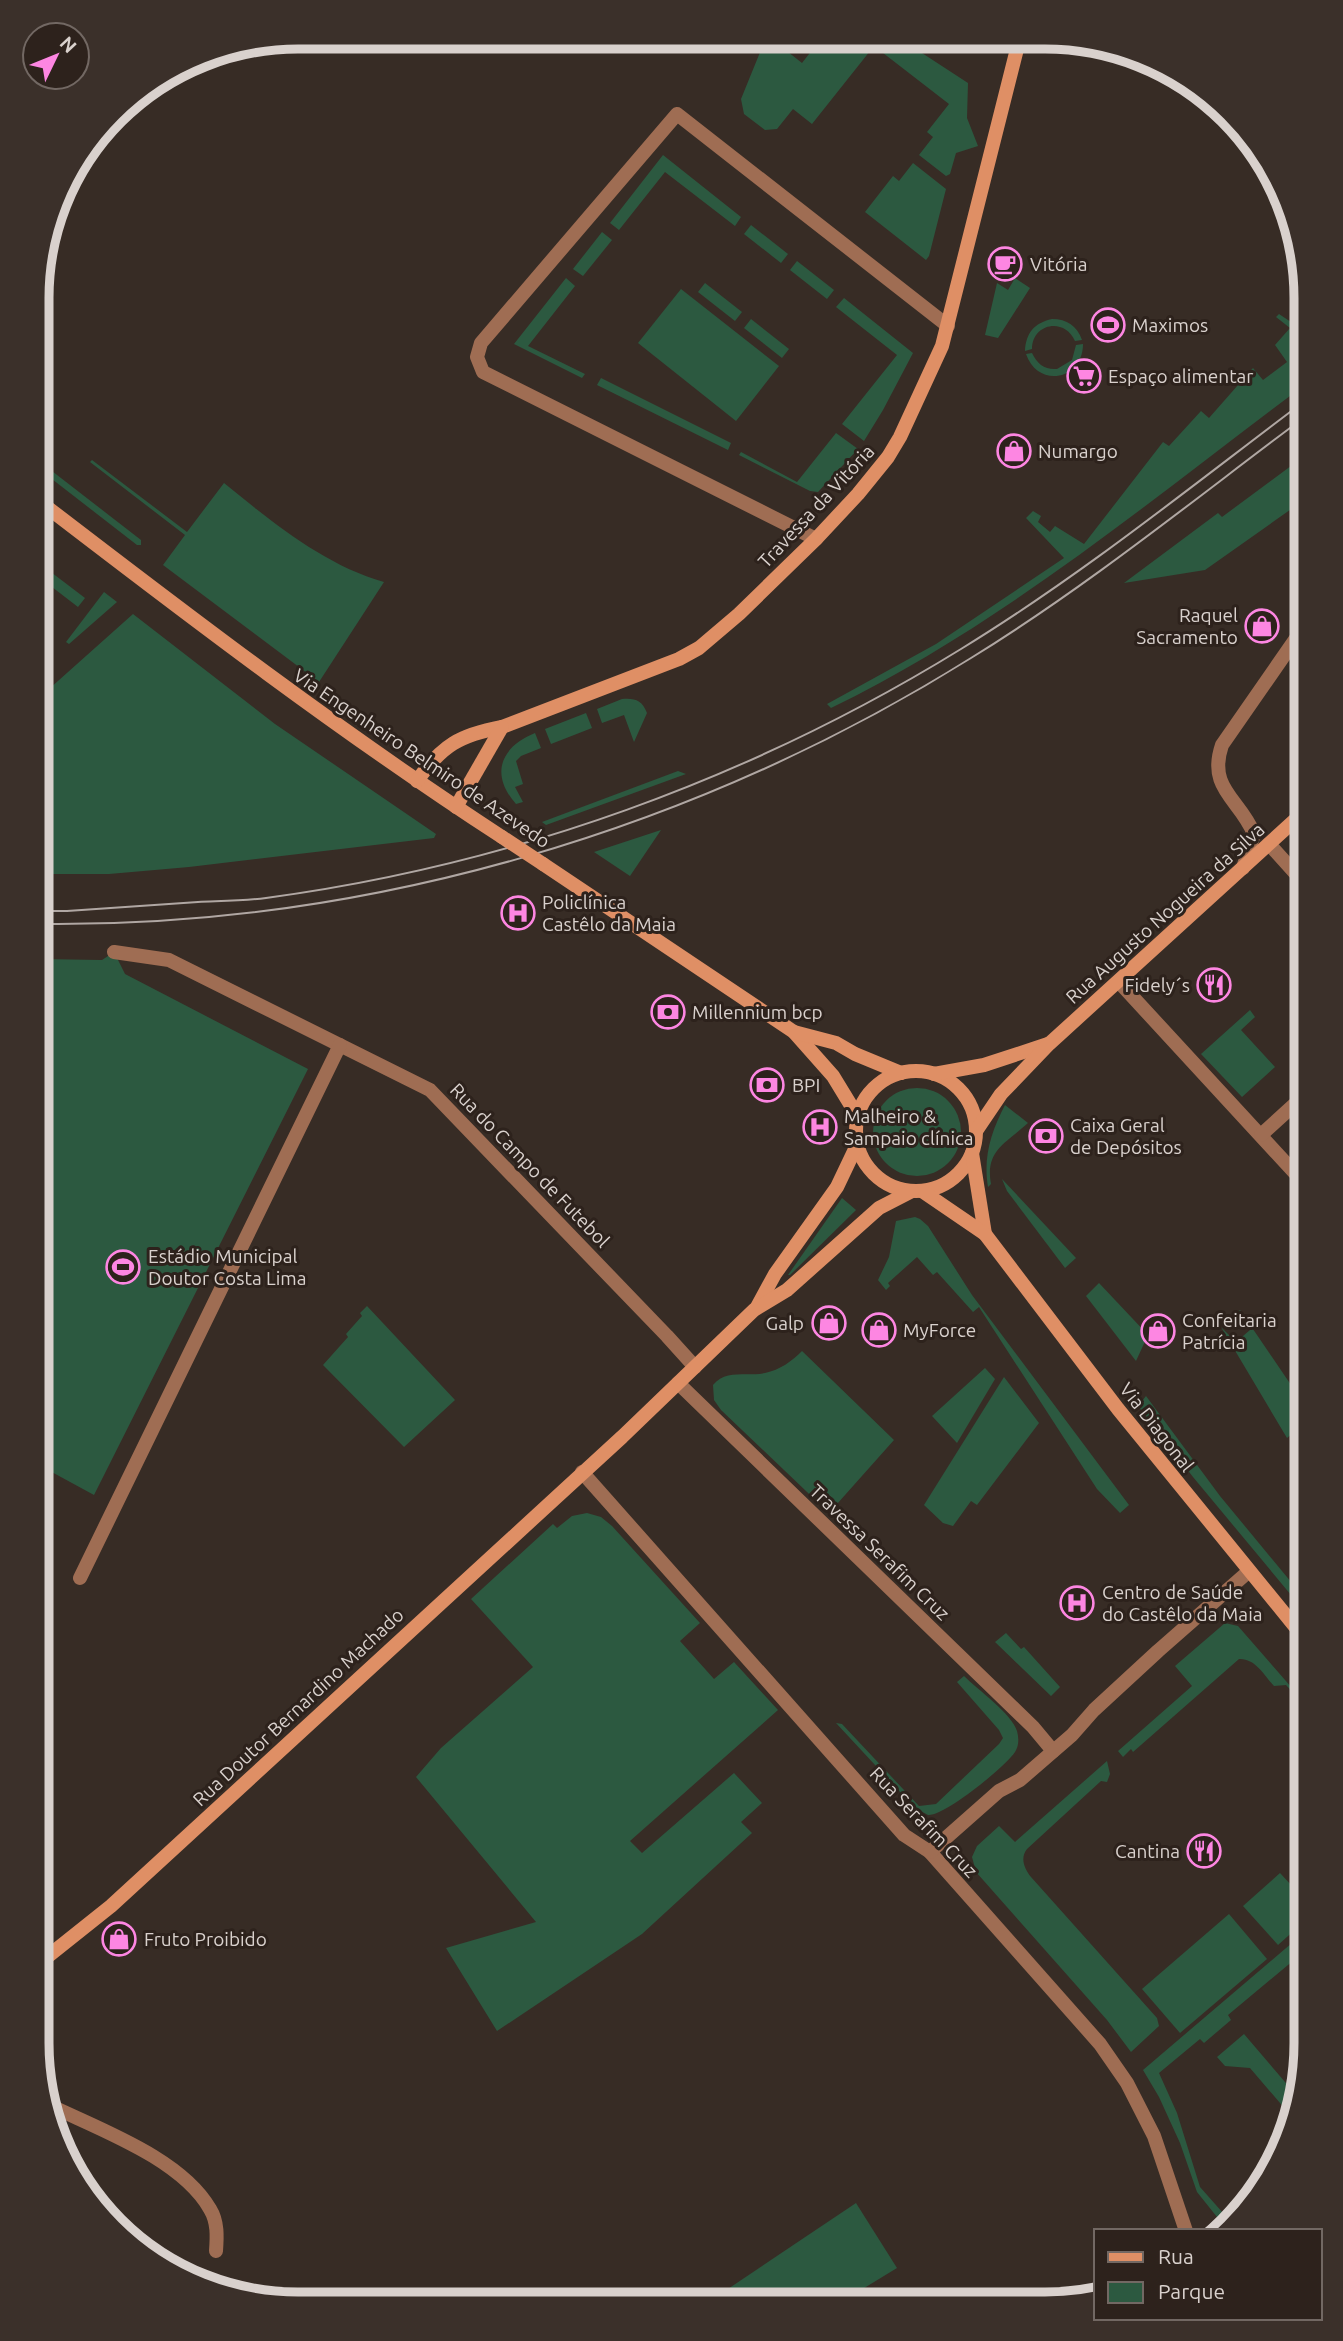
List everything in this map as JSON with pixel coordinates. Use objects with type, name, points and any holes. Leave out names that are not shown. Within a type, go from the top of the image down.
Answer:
[{"type":"main road","name":"Travessa da Vitória","points":[[418,781],[444,748],[475,732],[502,727],[679,659],[699,648],[739,614],[816,539],[888,457],[942,346],[1017,49]]},
{"type":"main road","name":"Via Engenheiro Belmiro de Azevedo","points":[[49,509],[259,669],[418,781],[794,1032],[821,1066],[833,1076],[858,1118]]},
{"type":"main road","points":[[456,807],[502,727]]},
{"type":"main road","name":"Rua Augusto Nogueira da Silva","points":[[976,1131],[1002,1094],[1049,1044],[1294,821]]},
{"type":"main road","name":"Via Engenheiro Belmiro de Azevedo","points":[[794,1032],[836,1043],[901,1073]]},
{"type":"main road","name":"Rua Augusto Nogueira da Silva","points":[[934,1074],[984,1065],[1049,1044]]},
{"type":"main road","points":[[582,1472],[754,1310],[787,1290],[879,1208],[917,1191],[943,1185],[953,1179],[967,1163],[972,1153],[976,1131],[972,1110],[961,1091],[953,1084],[934,1074],[923,1072],[891,1076],[866,1097],[858,1118],[858,1145],[862,1157],[877,1177],[899,1189],[917,1191]]},
{"type":"main road","points":[[754,1310],[775,1274],[837,1187],[858,1145]]},
{"type":"main road","name":"Via Diagonal","points":[[972,1153],[985,1234]]},
{"type":"main road","name":"Via Diagonal","points":[[917,1191],[985,1234],[1118,1409],[1294,1626]]},
{"type":"main road","name":"Rua Doutor Bernardino Machado","points":[[49,1955],[111,1906],[582,1472]]},
{"type":"street","points":[[816,539],[483,372],[477,350],[677,114],[948,326]]},
{"type":"street","points":[[1242,868],[1254,834],[1250,824],[1222,786],[1217,765],[1218,756],[1222,745],[1294,641]]},
{"type":"street","points":[[1269,844],[1294,872]]},
{"type":"street","name":"Rua do Campo de Futebol","points":[[114,952],[169,960],[430,1090],[695,1367]]},
{"type":"street","points":[[1118,982],[1294,1172]]},
{"type":"street","points":[[80,1578],[340,1045]]},
{"type":"street","points":[[1261,1135],[1294,1105]]},
{"type":"street","name":"Travessa Serafim Cruz","points":[[678,1383],[1033,1727],[1053,1751]]},
{"type":"street","name":"Rua Serafim Cruz","points":[[582,1472],[904,1835],[930,1852],[1100,2044],[1127,2084],[1154,2136],[1185,2229]]},
{"type":"street","points":[[930,1852],[999,1791],[1020,1780],[1075,1732],[1094,1710],[1248,1572]]},
{"type":"street","points":[[58,2109],[162,2161],[180,2174],[210,2209],[218,2232],[216,2251]]},
{"type":"green space","points":[[761,49],[785,49],[802,63],[813,49],[871,49],[812,124],[793,109],[777,129],[765,130],[744,114],[741,99]]},
{"type":"green space","points":[[878,49],[916,49],[968,83],[967,118],[978,146],[956,153],[950,174],[946,176],[919,155],[933,137],[927,132],[949,104]]},
{"type":"green space","points":[[663,155],[741,217],[735,226],[665,172],[619,230],[610,223]]},
{"type":"green space","points":[[913,163],[946,189],[926,260],[865,212],[893,176],[899,181]]},
{"type":"green space","points":[[751,225],[788,254],[781,263],[744,234]]},
{"type":"green space","points":[[602,232],[612,240],[583,276],[573,269]]},
{"type":"green space","points":[[797,261],[834,290],[827,299],[790,270]]},
{"type":"green space","points":[[566,278],[575,286],[528,346],[585,374],[582,378],[514,344]]},
{"type":"green space","points":[[1015,278],[1030,288],[998,338],[985,335],[997,283],[1008,290]]},
{"type":"green space","points":[[705,283],[742,312],[735,321],[698,292]]},
{"type":"green space","points":[[681,289],[779,366],[736,421],[638,343]]},
{"type":"green space","points":[[844,298],[913,353],[864,441],[842,424],[897,355],[836,307]]},
{"type":"green space","points":[[1279,314],[1294,324],[1294,393],[1017,599],[895,675],[831,708],[827,704],[936,644],[1064,558],[1026,518],[1033,511],[1041,516],[1038,522],[1050,532],[1055,526],[1084,544],[1163,442],[1169,446],[1201,411],[1209,418],[1253,368],[1263,380],[1287,362],[1275,345],[1290,328],[1276,317]]},
{"type":"green space","points":[[751,319],[789,349],[782,358],[744,328]]},
{"type":"green space","points":[[1052,319],[1071,324],[1082,340],[1075,341],[1064,328],[1050,326],[1037,333],[1032,349],[1025,351],[1032,330],[1040,323]]},
{"type":"green space","points":[[1083,344],[1076,366],[1059,376],[1040,372],[1026,354],[1032,353],[1045,367],[1057,369],[1072,360],[1076,345]]},
{"type":"green space","points":[[601,378],[731,443],[728,450],[597,385]]},
{"type":"green space","points":[[836,433],[858,449],[818,492],[810,491],[739,455],[741,452],[797,482]]},
{"type":"green space","points":[[92,460],[187,532],[224,483],[300,541],[340,565],[384,582],[319,682],[163,565],[185,535],[90,462]]},
{"type":"green space","points":[[1294,464],[1294,507],[1205,570],[1124,583],[1218,513],[1222,517]]},
{"type":"green space","points":[[49,469],[141,540],[141,545],[137,545],[49,477]]},
{"type":"green space","points":[[49,571],[85,598],[78,607],[49,585]]},
{"type":"green space","points":[[104,592],[117,602],[69,644],[66,642]]},
{"type":"green space","points":[[133,614],[275,724],[436,834],[434,838],[189,867],[109,874],[49,874],[49,689]]},
{"type":"green space","points":[[622,699],[638,701],[647,713],[634,742],[624,715],[602,723],[597,709]]},
{"type":"green space","points":[[586,713],[592,728],[551,744],[545,729]]},
{"type":"green space","points":[[535,733],[541,748],[521,756],[516,761],[523,784],[515,787],[523,802],[516,804],[503,783],[503,763],[514,746]]},
{"type":"green space","points":[[678,771],[686,774],[546,825],[542,822]]},
{"type":"green space","points":[[661,830],[630,876],[594,852]]},
{"type":"green space","name":"Estádio Municipal Doutor Costa Lima","points":[[114,952],[125,974],[308,1069],[94,1495],[49,1471],[49,959],[102,960]]},
{"type":"green space","points":[[1250,1010],[1255,1017],[1241,1030],[1275,1067],[1242,1097],[1201,1054]]},
{"type":"green space","points":[[917,1088],[942,1095],[954,1107],[961,1132],[954,1157],[942,1169],[917,1176],[892,1169],[880,1157],[873,1132],[880,1107],[892,1095]]},
{"type":"green space","points":[[1005,1105],[1028,1123],[994,1156],[990,1173],[991,1184],[988,1187],[989,1145]]},
{"type":"green space","points":[[1002,1179],[1076,1258],[1065,1268],[1007,1191]]},
{"type":"green space","points":[[842,1198],[856,1210],[788,1275]]},
{"type":"green space","points":[[915,1217],[928,1226],[972,1295],[1129,1505],[1120,1513],[1097,1489],[979,1307],[973,1312],[937,1272],[933,1275],[917,1257],[888,1283],[890,1286],[886,1290],[878,1280],[889,1257],[896,1221]]},
{"type":"green space","points":[[1099,1283],[1148,1335],[1136,1361],[1086,1296]]},
{"type":"green space","points":[[367,1306],[455,1400],[404,1447],[323,1365],[348,1337],[346,1334]]},
{"type":"green space","points":[[1240,1310],[1294,1389],[1294,1432],[1287,1438],[1221,1327],[1236,1342],[1250,1330],[1236,1314]]},
{"type":"green space","points":[[802,1351],[894,1440],[829,1513],[721,1410],[714,1400],[713,1385],[718,1380],[730,1375],[770,1372],[785,1365]]},
{"type":"green space","points":[[985,1368],[995,1379],[957,1443],[932,1416]]},
{"type":"green space","points":[[1004,1377],[1039,1423],[977,1505],[971,1501],[953,1526],[943,1523],[924,1505]]},
{"type":"green space","points":[[1146,1396],[1220,1496],[1294,1585],[1294,1599],[1193,1477],[1138,1406]]},
{"type":"green space","points":[[587,1513],[601,1517],[612,1526],[700,1623],[680,1641],[714,1679],[734,1662],[778,1710],[630,1841],[642,1853],[734,1773],[762,1803],[741,1822],[752,1833],[642,1934],[497,2031],[446,1948],[536,1922],[416,1777],[441,1748],[533,1667],[471,1599],[553,1524],[557,1528],[572,1516]]},
{"type":"green space","points":[[1225,1623],[1238,1626],[1294,1690],[1294,1694],[1286,1685],[1274,1686],[1250,1661],[1239,1659],[1133,1752],[1131,1749],[1123,1757],[1118,1751],[1192,1686],[1175,1666]]},
{"type":"green space","points":[[1006,1633],[1021,1649],[1024,1647],[1060,1687],[1051,1696],[995,1642]]},
{"type":"green space","points":[[964,1676],[1014,1724],[1017,1747],[1009,1759],[988,1779],[947,1808],[928,1815],[915,1808],[836,1723],[842,1724],[919,1806],[936,1804],[1003,1738],[957,1682]]},
{"type":"green space","points":[[1107,1761],[1110,1774],[1107,1782],[1101,1781],[1027,1849],[1023,1859],[1031,1877],[1157,2018],[1159,2026],[1131,2052],[1107,2020],[976,1872],[972,1857],[977,1846],[999,1826],[1015,1842]]},
{"type":"green space","points":[[1280,1873],[1294,1888],[1294,1931],[1278,1945],[1243,1906]]},
{"type":"green space","points":[[1229,1914],[1267,1959],[1180,2033],[1142,1989]]},
{"type":"green space","points":[[1294,1941],[1294,1960],[1228,2015],[1231,2020],[1204,2043],[1200,2039],[1159,2073],[1177,2113],[1200,2187],[1225,2215],[1220,2220],[1197,2192],[1180,2143],[1143,2070]]},
{"type":"green space","points":[[1244,2034],[1290,2088],[1285,2109],[1250,2068],[1225,2066],[1217,2057]]},
{"type":"green space","points":[[856,2203],[897,2268],[858,2292],[723,2292]]},
{"type":"tram line","points":[[49,911],[249,900],[358,883],[449,863],[538,839],[627,810],[713,776],[798,738],[881,696],[1006,621],[1136,529],[1294,409]]},
{"type":"tram line","points":[[49,924],[161,921],[283,908],[404,887],[523,857],[640,819],[754,773],[865,719],[971,658],[1099,571],[1294,425]]},
{"type":"place","name":"Vitória","points":[[1005,264]]},
{"type":"place","name":"Maximos","points":[[1108,325]]},
{"type":"place","name":"Espaço alimentar","points":[[1084,376]]},
{"type":"place","name":"Numargo","points":[[1014,451]]},
{"type":"place","name":"Raquel Sacramento","points":[[1262,626]]},
{"type":"place","name":"Policlínica Castêlo da Maia","points":[[518,913]]},
{"type":"place","name":"Fidely´s","points":[[1214,985]]},
{"type":"place","name":"Millennium bcp","points":[[668,1012]]},
{"type":"place","name":"BPI","points":[[767,1085]]},
{"type":"place","name":"Malheiro & Sampaio clínica","points":[[820,1127]]},
{"type":"place","name":"Caixa Geral de Depósitos","points":[[1046,1136]]},
{"type":"place","name":"Estádio Municipal Doutor Costa Lima","points":[[123,1267]]},
{"type":"place","name":"Galp","points":[[829,1323]]},
{"type":"place","name":"MyForce","points":[[879,1330]]},
{"type":"place","name":"Confeitaria Patrícia","points":[[1158,1331]]},
{"type":"place","name":"Centro de Saúde do Castêlo da Maia","points":[[1077,1603]]},
{"type":"place","name":"Cantina","points":[[1204,1851]]},
{"type":"place","name":"Fruto Proibido","points":[[119,1939]]}]
